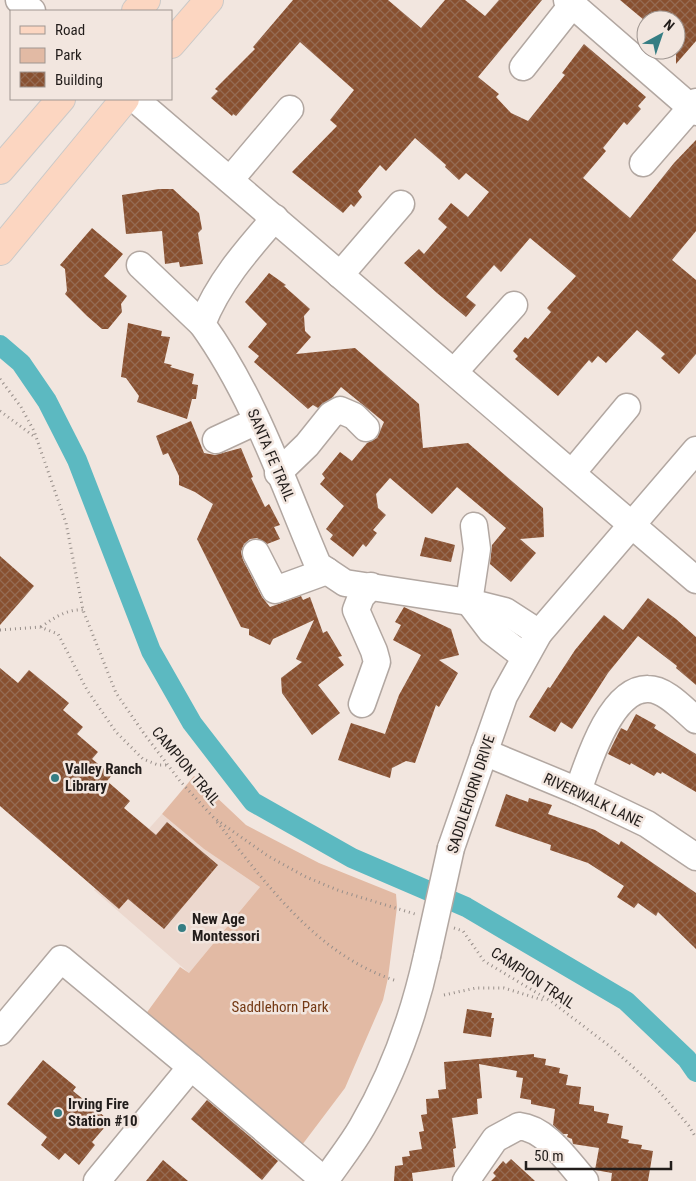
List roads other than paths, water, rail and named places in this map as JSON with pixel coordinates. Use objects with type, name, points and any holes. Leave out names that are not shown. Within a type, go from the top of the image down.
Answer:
[{"type":"main road","points":[[137,10],[146,0]]},
{"type":"main road","points":[[172,43],[209,0]]},
{"type":"main road","points":[[0,170],[60,100]]},
{"type":"main road","points":[[0,251],[124,100]]},
{"type":"street","points":[[19,0],[31,10]]},
{"type":"street","points":[[523,67],[569,2],[694,107],[642,163]]},
{"type":"street","points":[[136,100],[696,580]]},
{"type":"street","points":[[230,180],[290,108]]},
{"type":"street","points":[[340,274],[401,204]]},
{"type":"street","points":[[202,324],[211,299],[239,259],[275,218]]},
{"type":"street","name":"SANTA FE TRAIL","points":[[140,265],[202,324],[220,349],[257,421],[318,565],[345,583],[470,602],[505,611],[539,633]]},
{"type":"street","points":[[454,372],[514,305]]},
{"type":"street","points":[[572,473],[626,408]]},
{"type":"street","points":[[278,473],[307,445],[331,414],[340,410],[354,416],[366,428]]},
{"type":"street","points":[[216,440],[257,421]]},
{"type":"street","name":"SADDLEHORN DRIVE","points":[[325,1181],[362,1128],[391,1070],[414,1009],[428,956],[451,848],[504,696],[539,633],[696,450]]},
{"type":"street","points":[[474,526],[477,549],[470,602],[491,631],[525,657]]},
{"type":"street","points":[[256,553],[275,590],[327,571]]},
{"type":"street","points":[[362,704],[377,662],[356,610],[361,597],[371,586]]},
{"type":"street","points":[[578,791],[592,750],[609,718],[633,691],[650,688],[667,696],[696,720]]},
{"type":"street","name":"RIVERWALK LANE","points":[[484,752],[578,791],[647,824],[696,857]]},
{"type":"street","points":[[0,1032],[61,959],[325,1181]]},
{"type":"street","points":[[97,1181],[191,1068]]},
{"type":"street","points":[[466,1181],[495,1139],[519,1126],[534,1130],[547,1139],[585,1181]]},
{"type":"waterway","points":[[0,345],[21,363],[47,401],[77,460],[151,651],[192,723],[253,802],[352,858],[466,907],[626,1001],[687,1059],[696,1072]]},
{"type":"place","name":"Valley Ranch Library","points":[[55,778]]},
{"type":"place","name":"New Age Montessori","points":[[182,928]]},
{"type":"place","name":"Irving Fire Station #10","points":[[58,1113]]},
{"type":"park label","name":"Saddlehorn Park","points":[[280,1007]]}]
